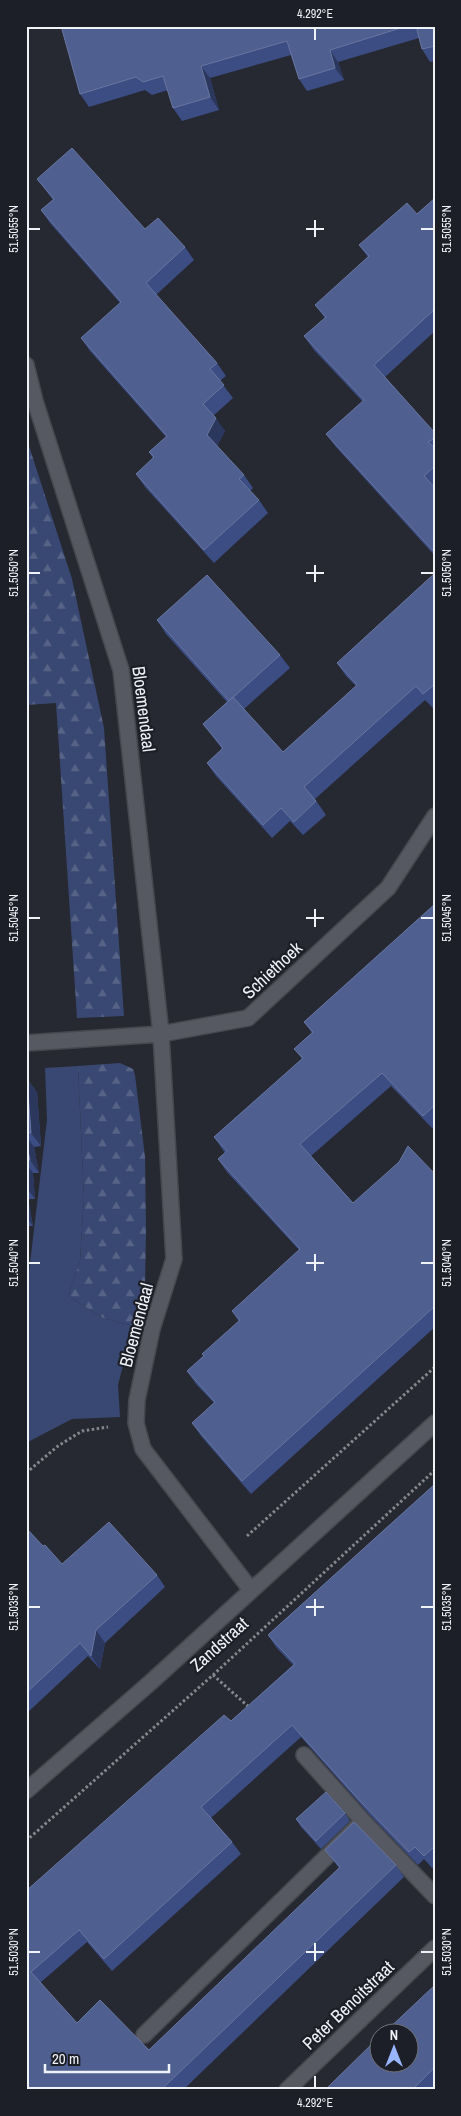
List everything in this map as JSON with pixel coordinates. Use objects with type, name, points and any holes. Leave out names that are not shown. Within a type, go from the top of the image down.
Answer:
[{"type":"street","name":"Bloemendaal","points":[[26,365],[31,401],[122,670],[162,1034],[174,1259],[152,1329],[136,1400],[136,1423],[143,1449],[251,1590]]},
{"type":"street","name":"Schiethoek","points":[[162,1034],[248,1018],[388,888],[435,816]]},
{"type":"street","points":[[26,1043],[162,1034]]},
{"type":"street","name":"Zandstraat","points":[[26,1791],[151,1682],[435,1423]]},
{"type":"street","points":[[304,1755],[435,1896]]},
{"type":"street","points":[[144,2035],[363,1820]]},
{"type":"street","name":"Peter Benoitstraat","points":[[287,2090],[435,1948]]},
{"type":"path","points":[[225,1556],[435,1367]]},
{"type":"path","points":[[26,1473],[58,1446],[82,1431],[136,1423]]},
{"type":"path","name":"Zandstraat","points":[[26,1841],[213,1675],[435,1470]]},
{"type":"path","points":[[213,1675],[255,1712]]},
{"type":"green space","points":[[26,446],[29,446],[72,579],[104,728],[124,1016],[77,1018],[56,703],[26,705]]},
{"type":"green space","points":[[120,1063],[133,1069],[135,1075],[145,1157],[145,1286],[133,1326],[103,1318],[68,1296],[80,1261],[84,1198],[78,1066]]},
{"type":"green space","points":[[78,1066],[84,1198],[80,1261],[68,1296],[103,1318],[133,1326],[118,1385],[120,1417],[72,1419],[26,1443],[26,1297],[47,1120],[45,1068]]},
{"type":"building","points":[[61,26],[407,26],[330,50],[335,68],[299,79],[287,41],[201,66],[210,97],[173,108],[163,76],[143,82],[136,77],[80,94]]},
{"type":"building","points":[[416,26],[435,26],[435,46],[422,49]]},
{"type":"building","points":[[72,148],[145,229],[158,218],[185,247],[146,283],[217,363],[210,369],[224,385],[203,404],[216,418],[207,435],[244,475],[239,479],[259,500],[204,550],[136,474],[154,457],[149,452],[167,436],[81,338],[121,302],[41,210],[54,199],[37,179]]},
{"type":"building","points":[[435,198],[435,309],[374,365],[435,433],[435,438],[428,442],[435,448],[435,466],[424,476],[435,488],[435,553],[326,434],[364,400],[304,336],[326,317],[315,305],[369,256],[359,245],[407,203],[417,214]]},
{"type":"building","points":[[435,573],[435,684],[423,694],[416,686],[304,787],[316,801],[294,822],[281,808],[263,825],[207,763],[223,748],[203,724],[233,697],[283,752],[357,685],[337,663]]},
{"type":"building","points":[[207,575],[280,655],[229,701],[157,620]]},
{"type":"building","points":[[435,904],[435,1105],[423,1116],[382,1073],[300,1144],[353,1203],[399,1162],[408,1146],[435,1174],[435,1306],[242,1481],[192,1423],[215,1402],[187,1371],[204,1356],[202,1354],[240,1320],[232,1311],[300,1249],[218,1159],[227,1151],[214,1137],[303,1058],[294,1049],[313,1032],[304,1022]]},
{"type":"building","points":[[27,1079],[31,1133],[26,1133]]},
{"type":"building","points":[[26,1142],[30,1160],[26,1160]]},
{"type":"building","points":[[435,1484],[435,1846],[424,1856],[415,1847],[409,1852],[292,1725],[201,1807],[232,1842],[104,1959],[79,1930],[31,1972],[77,2023],[100,2000],[149,2050],[340,1867],[325,1850],[354,1822],[396,1865],[164,2087],[167,2090],[26,2090],[26,1891],[224,1715],[231,1721],[295,1664],[268,1635]]},
{"type":"building","points":[[109,1522],[157,1575],[96,1630],[91,1656],[80,1643],[26,1693],[26,1528],[62,1564]]},
{"type":"building","points":[[326,1792],[345,1813],[316,1841],[296,1819]]},
{"type":"building","points":[[435,1985],[435,2067],[414,2090],[325,2090],[368,2048],[368,2074],[418,2074],[418,2024],[394,2024]]}]
